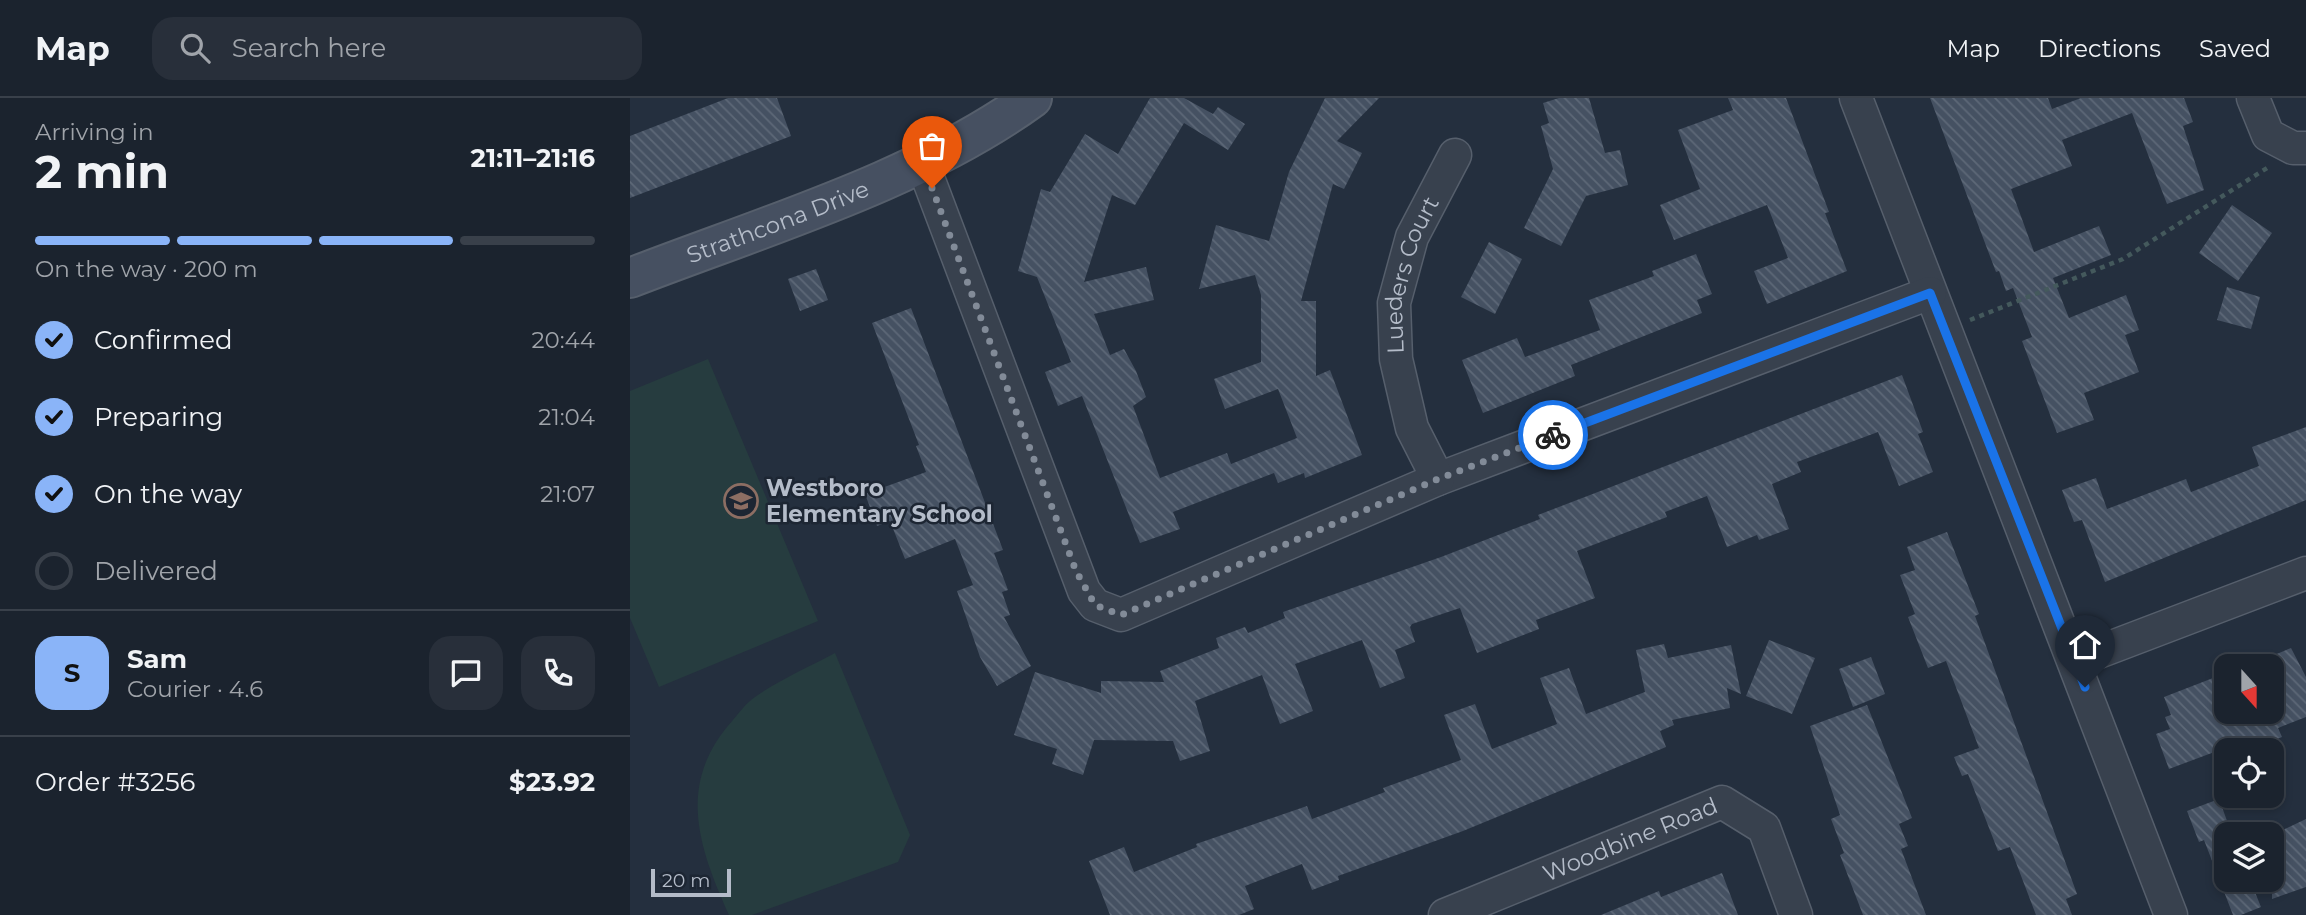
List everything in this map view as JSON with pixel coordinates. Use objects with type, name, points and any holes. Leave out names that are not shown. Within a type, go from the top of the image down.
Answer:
[{"type":"street","name":"Strathcona Drive","points":[[630,278],[922,162],[972,137],[1032,98]]},
{"type":"street","points":[[1856,98],[2171,915]]},
{"type":"street","points":[[2253,98],[2268,135],[2293,148],[2306,148]]},
{"type":"street","name":"Lueders Court","points":[[1438,479],[1412,428],[1396,359],[1394,303],[1412,237],[1455,155]]},
{"type":"street","points":[[922,162],[1076,571],[1095,605],[1121,615],[1438,479],[1930,293]]},
{"type":"street","points":[[2075,661],[2306,573]]},
{"type":"street","name":"Woodbine Road","points":[[1445,915],[1722,802],[1764,828],[1796,915]]},
{"type":"path","points":[[1969,320],[2123,259],[2267,168]]},
{"type":"green space","points":[[708,359],[818,621],[659,687],[630,618],[630,391]]},
{"type":"green space","points":[[835,653],[910,835],[898,862],[752,915],[729,915],[702,840],[698,815],[704,767],[715,744],[752,699]]},
{"type":"building","points":[[728,98],[777,98],[791,136],[630,198],[630,136]]},
{"type":"building","points":[[1150,98],[1184,98],[1213,114],[1218,107],[1245,124],[1228,150],[1184,123],[1135,205],[1112,195],[1084,282],[1146,267],[1154,300],[1094,314],[1110,355],[1124,349],[1136,371],[1146,397],[1133,406],[1160,478],[1227,453],[1231,464],[1297,438],[1278,389],[1225,409],[1214,379],[1261,362],[1261,295],[1255,275],[1199,289],[1216,225],[1269,241],[1289,172],[1325,98],[1379,98],[1337,141],[1362,153],[1344,189],[1333,184],[1301,301],[1316,301],[1316,376],[1330,370],[1362,455],[1305,478],[1304,473],[1278,483],[1274,473],[1173,512],[1180,529],[1140,543],[1082,396],[1058,406],[1045,372],[1071,362],[1037,277],[1018,271],[1041,189],[1050,192],[1085,134],[1118,154]]},
{"type":"building","points":[[1559,98],[1589,98],[1605,153],[1620,150],[1628,185],[1586,196],[1561,246],[1524,228],[1553,169],[1541,126],[1549,123],[1543,103]]},
{"type":"building","points":[[1728,98],[1786,98],[1829,212],[1825,213],[1847,271],[1767,304],[1754,271],[1788,258],[1767,205],[1674,240],[1660,205],[1700,189],[1678,130],[1733,110]]},
{"type":"building","points":[[1930,98],[2048,98],[2052,109],[2081,98],[2184,98],[2193,122],[2183,126],[2204,190],[2167,204],[2132,113],[2062,140],[2072,166],[2011,189],[2034,252],[2099,226],[2111,255],[2053,278],[2069,318],[2126,295],[2139,330],[2125,335],[2139,372],[2084,393],[2094,420],[2057,433],[2022,341],[2032,337],[2013,288],[2006,291],[1999,271],[1996,272]]},
{"type":"building","points":[[2232,205],[2272,233],[2238,281],[2199,253]]},
{"type":"building","points":[[1489,242],[1522,259],[1495,314],[1461,297]]},
{"type":"building","points":[[1696,254],[1712,294],[1697,300],[1702,313],[1571,365],[1575,376],[1483,413],[1462,360],[1517,338],[1525,357],[1600,330],[1589,300],[1654,276],[1652,271]]},
{"type":"building","points":[[816,269],[828,300],[800,311],[788,279]]},
{"type":"building","points":[[2227,287],[2260,297],[2251,329],[2217,320]]},
{"type":"building","points":[[911,308],[1003,550],[994,553],[1008,590],[1002,592],[1010,615],[1004,617],[1031,666],[997,686],[980,657],[957,591],[973,585],[955,539],[905,559],[890,521],[877,526],[865,494],[926,472],[916,446],[919,445],[872,323]]},
{"type":"building","points":[[1902,375],[1923,432],[1918,434],[1933,472],[1899,486],[1878,432],[1797,462],[1801,472],[1772,484],[1789,529],[1759,540],[1757,535],[1727,547],[1707,496],[1665,512],[1667,517],[1577,551],[1595,598],[1536,620],[1539,629],[1477,653],[1460,608],[1412,624],[1410,627],[1415,642],[1395,650],[1405,678],[1380,688],[1362,640],[1295,664],[1313,711],[1280,724],[1262,675],[1195,701],[1210,751],[1180,761],[1173,741],[1094,740],[1083,775],[1052,764],[1057,749],[1014,735],[1035,672],[1101,693],[1101,681],[1164,682],[1160,671],[1219,648],[1216,638],[1245,627],[1248,633],[1285,618],[1283,612],[1441,557],[1540,519],[1538,515]]},
{"type":"building","points":[[2306,427],[2306,500],[2105,582],[2082,520],[2074,522],[2062,490],[2096,478],[2107,509],[2186,479],[2191,492],[2259,466],[2252,447]]},
{"type":"building","points":[[1947,532],[1979,614],[1975,616],[2077,894],[2066,899],[2072,915],[2036,915],[2010,847],[1998,851],[1968,774],[1962,776],[1954,757],[1979,748],[1946,661],[1928,668],[1908,617],[1915,614],[1900,575],[1915,570],[1907,547]]},
{"type":"building","points":[[1769,640],[1815,658],[1792,714],[1746,696]]},
{"type":"building","points":[[1664,644],[1668,658],[1731,645],[1741,694],[1727,688],[1730,708],[1672,720],[1674,725],[1660,731],[1666,747],[1463,831],[1338,876],[1339,880],[1312,890],[1302,864],[1245,886],[1254,909],[1239,915],[1110,915],[1089,861],[1124,847],[1134,872],[1197,847],[1196,844],[1307,806],[1312,819],[1385,792],[1383,788],[1461,760],[1444,715],[1475,704],[1492,749],[1557,724],[1540,678],[1569,668],[1586,714],[1645,692],[1636,650]]},
{"type":"building","points":[[2291,648],[2306,677],[2306,717],[2278,728],[2282,737],[2280,738],[2214,738],[2214,752],[2169,769],[2156,734],[2170,729],[2165,717],[2171,715],[2164,697],[2214,678],[2214,724],[2284,724],[2284,654],[2277,654]]},
{"type":"building","points":[[1871,657],[1885,694],[1853,707],[1839,669]]},
{"type":"building","points":[[1867,705],[1912,818],[1899,824],[1908,846],[1901,849],[1926,915],[1863,915],[1840,855],[1844,853],[1831,819],[1840,815],[1810,726]]},
{"type":"building","points":[[2214,801],[2214,808],[2222,808],[2227,822],[2214,822],[2214,866],[2204,840],[2199,842],[2187,811]]},
{"type":"building","points":[[2306,819],[2306,887],[2272,899],[2272,892],[2284,892],[2284,829]]},
{"type":"building","points":[[1722,873],[1738,915],[1601,915],[1659,891],[1661,897]]},
{"type":"building","points":[[2224,892],[2255,892],[2261,907],[2241,915],[2233,915]]},
{"type":"way so far","points":[[932,188],[1076,571],[1084,591],[1095,605],[1121,615],[1438,479],[1553,435]]},
{"type":"place","name":"Westboro Elementary School","points":[[741,501]]},
{"type":"route","points":[[1553,435],[1930,293],[2085,687]]}]
